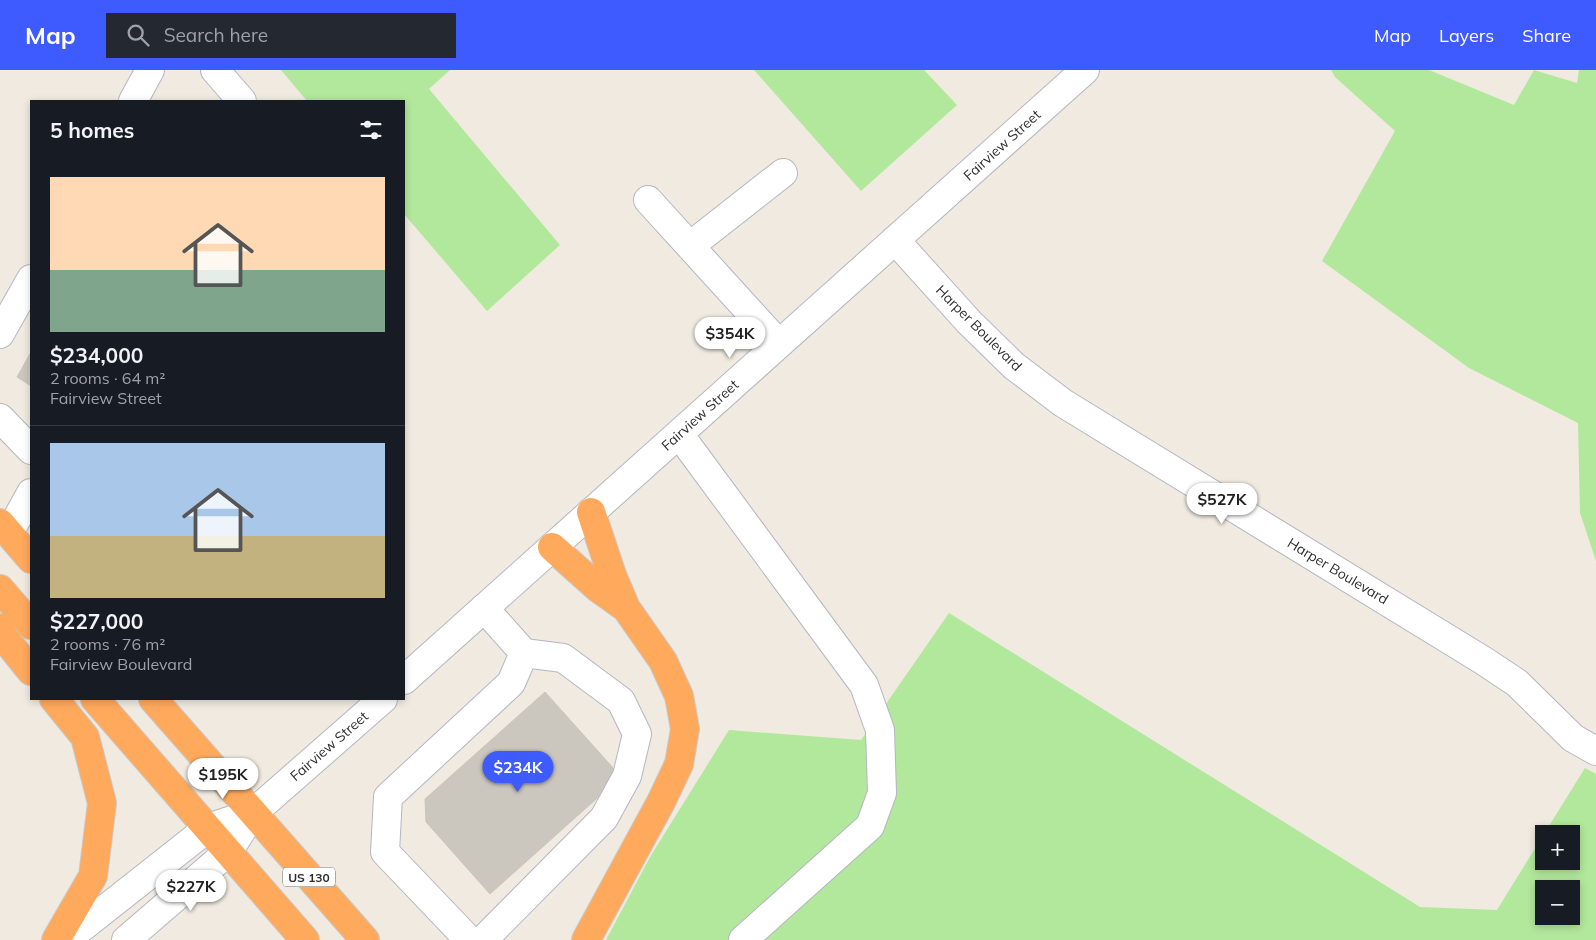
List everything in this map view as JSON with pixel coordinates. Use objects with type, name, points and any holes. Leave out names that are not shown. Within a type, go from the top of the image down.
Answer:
[{"type":"highway","points":[[586,940],[661,802],[679,764],[685,728],[679,696],[663,661],[626,608],[612,575],[591,512]]},
{"type":"highway","points":[[5,528],[30,557]]},
{"type":"highway","points":[[552,547],[598,588],[626,608]]},
{"type":"highway","points":[[0,589],[30,624]]},
{"type":"highway","points":[[0,628],[2,636],[30,670]]},
{"type":"highway","points":[[55,700],[85,737],[102,803],[93,876],[56,940]]},
{"type":"highway","name":"US 130","points":[[96,700],[305,940]]},
{"type":"highway","name":"US 130","points":[[154,700],[364,940]]},
{"type":"street","points":[[134,100],[150,70]]},
{"type":"street","points":[[215,70],[241,100]]},
{"type":"street","name":"Fairview Street","points":[[405,679],[1085,70]]},
{"type":"street","points":[[690,246],[783,173]]},
{"type":"street","points":[[648,200],[779,344]]},
{"type":"street","name":"Harper Boulevard","points":[[895,240],[969,322],[1014,366],[1063,403],[1484,661],[1516,683],[1572,738],[1596,751]]},
{"type":"street","points":[[0,334],[30,281]]},
{"type":"street","points":[[0,418],[30,449]]},
{"type":"street","points":[[679,434],[864,685],[880,730],[882,793],[870,826],[743,940]]},
{"type":"street","points":[[5,528],[30,493]]},
{"type":"street","points":[[483,940],[604,818],[627,776],[637,734],[621,701],[563,658],[524,653],[484,608]]},
{"type":"street","points":[[470,940],[385,852],[388,797],[511,683],[524,653]]},
{"type":"street","name":"Fairview Street","points":[[253,813],[382,700]]},
{"type":"street","points":[[66,940],[208,828],[253,813]]},
{"type":"street","points":[[126,940],[228,852],[253,813]]},
{"type":"green space","points":[[281,70],[450,70],[429,89],[560,245],[487,311],[405,215],[405,100],[306,100]]},
{"type":"green space","points":[[754,70],[924,70],[957,105],[861,191]]},
{"type":"green space","points":[[1331,70],[1429,70],[1514,105],[1534,70],[1577,83],[1579,70],[1596,70],[1596,561],[1580,513],[1578,423],[1469,368],[1322,261],[1395,131],[1335,77]]},
{"type":"green space","points":[[949,613],[1420,907],[1497,910],[1535,849],[1535,870],[1580,870],[1580,825],[1550,825],[1585,768],[1596,774],[1596,940],[606,940],[650,857],[729,730],[861,740]]},
{"type":"building","points":[[30,354],[30,385],[17,377]]},
{"type":"building","points":[[545,692],[615,770],[613,784],[490,894],[426,822],[425,799]]}]
